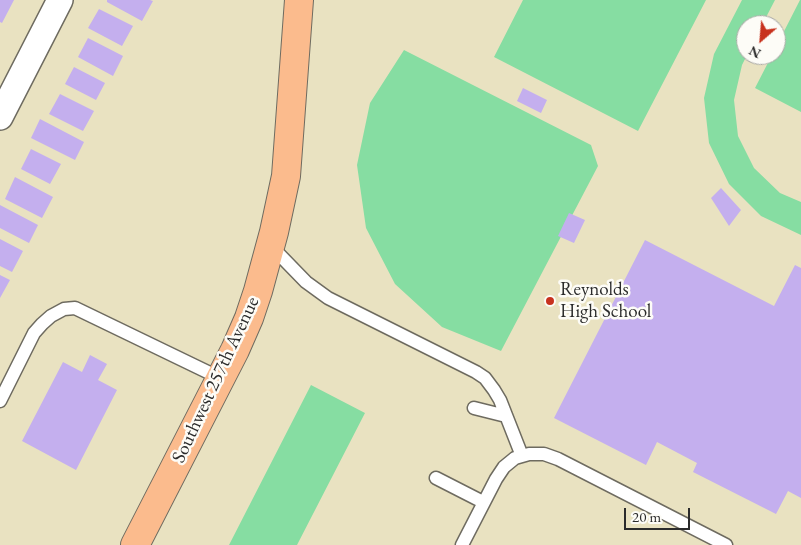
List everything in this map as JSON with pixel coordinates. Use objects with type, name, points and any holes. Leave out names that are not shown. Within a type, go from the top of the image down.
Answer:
[{"type":"main road","name":"Southwest 257th Avenue","points":[[135,545],[249,318],[270,246],[286,176],[300,0]]},
{"type":"street","points":[[0,117],[60,0]]},
{"type":"lane","points":[[270,246],[306,282],[328,298],[485,378],[494,390],[522,456]]},
{"type":"lane","points":[[0,401],[34,333],[51,316],[64,309],[75,308],[220,378]]},
{"type":"lane","points":[[474,408],[506,416]]},
{"type":"lane","points":[[462,545],[483,502],[504,467],[515,458],[529,454],[544,454],[558,459],[726,545]]},
{"type":"lane","points":[[436,478],[483,502]]},
{"type":"green space","points":[[523,0],[706,0],[638,131],[494,57]]},
{"type":"green space","points":[[742,0],[775,0],[767,15],[736,15],[736,65],[742,65],[734,100],[738,136],[754,168],[780,193],[801,202],[801,235],[761,216],[729,184],[709,143],[704,98],[714,54]]},
{"type":"green space","points":[[801,0],[801,112],[755,88],[767,65],[786,65],[786,27]]},
{"type":"green space","points":[[404,50],[591,145],[598,166],[501,351],[442,327],[395,284],[366,228],[357,165],[370,103]]},
{"type":"green space","points":[[311,385],[365,413],[297,545],[229,545]]},
{"type":"building","points":[[0,0],[14,0],[2,23],[0,22]]},
{"type":"building","points":[[107,0],[153,1],[142,21],[107,2]]},
{"type":"building","points":[[99,9],[133,26],[122,46],[88,28]]},
{"type":"building","points":[[88,38],[123,56],[113,76],[78,57]]},
{"type":"building","points":[[74,67],[105,83],[96,100],[65,84]]},
{"type":"building","points":[[523,88],[547,100],[541,113],[517,101]]},
{"type":"building","points":[[60,94],[94,111],[83,131],[49,114]]},
{"type":"building","points":[[40,119],[84,142],[75,160],[31,138]]},
{"type":"building","points":[[31,149],[61,164],[50,184],[21,169]]},
{"type":"building","points":[[15,177],[53,197],[42,218],[5,199]]},
{"type":"building","points":[[721,188],[741,210],[729,226],[711,198]]},
{"type":"building","points":[[0,205],[38,225],[29,243],[0,228]]},
{"type":"building","points":[[569,213],[585,220],[574,243],[558,236]]},
{"type":"building","points":[[0,239],[23,251],[12,272],[0,266]]},
{"type":"building","points":[[645,240],[774,306],[795,265],[801,268],[801,498],[788,491],[776,514],[693,472],[697,463],[657,442],[646,465],[554,418]]},
{"type":"building","points":[[0,275],[10,280],[0,298]]},
{"type":"building","points":[[90,355],[107,364],[98,380],[117,390],[76,470],[22,441],[63,362],[82,372]]},
{"type":"place","name":"Reynolds High School","points":[[550,301]]}]
